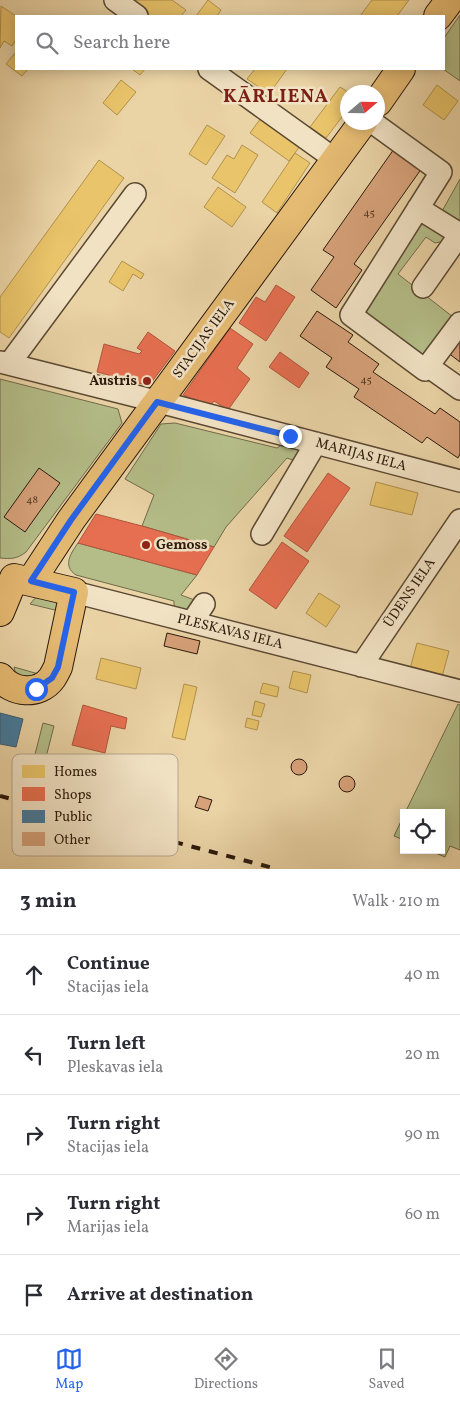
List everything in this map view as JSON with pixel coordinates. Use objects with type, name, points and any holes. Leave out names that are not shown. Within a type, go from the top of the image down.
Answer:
[{"type":"main road","points":[[439,15],[450,0]]},
{"type":"main road","points":[[385,92],[400,70]]},
{"type":"main road","name":"STACIJAS IELA","points":[[0,612],[15,578],[71,520],[357,130]]},
{"type":"main road","name":"PLESKAVAS IELA","points":[[15,578],[74,592]]},
{"type":"main road","points":[[0,677],[14,689],[25,691],[36,689],[52,678],[58,667],[74,592]]},
{"type":"street","points":[[115,0],[136,15]]},
{"type":"street","points":[[210,70],[336,160]]},
{"type":"street","points":[[383,130],[441,172],[351,315],[425,370],[460,323]]},
{"type":"street","points":[[5,363],[135,194]]},
{"type":"street","points":[[418,208],[460,234],[423,287]]},
{"type":"street","name":"MARIJAS IELA","points":[[5,363],[460,482]]},
{"type":"street","points":[[429,367],[460,389]]},
{"type":"street","points":[[262,534],[316,443]]},
{"type":"street","name":"ŪDENS IELA","points":[[361,666],[460,520]]},
{"type":"street","name":"PLESKAVAS IELA","points":[[74,592],[460,691]]},
{"type":"street","points":[[192,622],[204,604]]},
{"type":"green space","points":[[460,15],[460,81],[444,70],[445,37]]},
{"type":"green space","points":[[460,179],[460,224],[441,213]]},
{"type":"green space","points":[[419,220],[446,233],[445,241],[435,243],[426,237],[398,274],[453,317],[426,360],[361,316]]},
{"type":"green space","points":[[0,379],[118,409],[122,423],[26,552],[11,558],[0,558]]},
{"type":"green space","points":[[175,423],[277,448],[288,441],[302,448],[301,463],[287,458],[226,527],[214,547],[142,526],[154,495],[125,479],[161,424]]},
{"type":"green space","points":[[78,543],[197,575],[181,595],[200,602],[196,610],[180,612],[174,605],[174,601],[76,575],[69,568],[69,559]]},
{"type":"green space","points":[[37,596],[55,600],[59,611],[30,604]]},
{"type":"green space","points":[[14,667],[42,675],[37,679],[16,675]]},
{"type":"green space","points":[[458,704],[460,705],[460,850],[450,846],[445,857],[438,854],[445,854],[445,809],[407,809]]},
{"type":"green space","points":[[43,723],[54,726],[47,754],[35,754]]},
{"type":"green space","points":[[400,823],[400,838],[394,836]]},
{"type":"building: Homes","points":[[137,0],[172,0],[186,10],[182,15],[148,15],[133,5]]},
{"type":"building: Homes","points":[[208,0],[221,10],[218,15],[197,15]]},
{"type":"building: Homes","points":[[372,0],[409,0],[398,15],[361,15]]},
{"type":"building: Homes","points":[[1,6],[15,15],[15,42],[12,46],[4,41],[0,48]]},
{"type":"building: Homes","points":[[15,53],[15,70],[27,70],[22,76],[6,64]]},
{"type":"building: Homes","points":[[133,70],[144,70],[140,75]]},
{"type":"building: Homes","points":[[254,70],[286,70],[269,94],[247,79]]},
{"type":"building: Homes","points":[[121,80],[136,92],[117,115],[103,103]]},
{"type":"building: Homes","points":[[437,85],[458,101],[444,120],[423,105]]},
{"type":"building: Homes","points":[[340,87],[340,120],[326,138],[310,127]]},
{"type":"building: Homes","points":[[261,118],[300,146],[289,161],[250,133]]},
{"type":"building: Homes","points":[[207,125],[225,136],[206,165],[189,154]]},
{"type":"building: Homes","points":[[242,145],[258,155],[235,193],[212,178],[227,155],[234,159]]},
{"type":"building: Homes","points":[[295,153],[310,163],[277,213],[262,202]]},
{"type":"building: Homes","points":[[99,160],[124,178],[9,338],[0,332],[0,297]]},
{"type":"building: Homes","points":[[218,187],[246,207],[232,227],[204,207]]},
{"type":"building: Homes","points":[[122,261],[144,274],[141,279],[133,274],[123,291],[109,282]]},
{"type":"building: Homes","points":[[376,482],[418,493],[412,515],[370,505]]},
{"type":"building: Homes","points":[[319,593],[340,606],[326,627],[306,613]]},
{"type":"building: Homes","points":[[417,643],[449,651],[442,677],[410,669]]},
{"type":"building: Homes","points":[[101,658],[141,668],[136,689],[96,679]]},
{"type":"building: Homes","points":[[293,671],[311,675],[307,693],[289,688]]},
{"type":"building: Homes","points":[[263,683],[279,687],[277,697],[260,693]]},
{"type":"building: Homes","points":[[184,684],[197,687],[185,740],[172,737]]},
{"type":"building: Homes","points":[[255,701],[265,704],[261,717],[252,715]]},
{"type":"building: Homes","points":[[247,718],[259,721],[257,730],[245,727]]},
{"type":"building: Shops","points":[[276,285],[295,297],[266,341],[239,323],[256,297],[265,302]]},
{"type":"building: Shops","points":[[230,328],[253,344],[237,368],[250,379],[228,410],[214,401],[210,406],[183,395]]},
{"type":"building: Shops","points":[[148,332],[175,351],[151,383],[146,385],[97,372],[104,344],[139,354],[142,351],[137,348]]},
{"type":"building: Shops","points":[[280,352],[309,373],[299,388],[269,367]]},
{"type":"building: Shops","points":[[328,473],[350,488],[307,552],[284,536]]},
{"type":"building: Shops","name":"Gemoss","points":[[96,514],[214,547],[197,575],[78,543]]},
{"type":"building: Shops","points":[[282,542],[309,561],[276,609],[249,590]]},
{"type":"building: Shops","points":[[83,705],[127,718],[125,729],[111,726],[105,753],[72,745]]},
{"type":"building: Public","points":[[0,713],[23,719],[16,747],[0,744]]},
{"type":"building: Other","points":[[394,149],[422,168],[354,264],[362,270],[336,308],[311,290],[334,257],[323,250]]},
{"type":"building: Other","points":[[317,311],[353,335],[348,342],[379,364],[373,372],[435,414],[440,408],[460,422],[460,454],[458,458],[427,437],[422,443],[354,397],[359,389],[326,367],[332,358],[300,336]]},
{"type":"building: Other","points":[[457,339],[460,341],[460,362],[447,352]]},
{"type":"building: Other","points":[[39,468],[60,483],[25,532],[4,517]]},
{"type":"building: Other","points":[[167,633],[200,641],[197,654],[164,646]]},
{"type":"building: Other","points":[[299,759],[305,761],[307,767],[305,773],[299,775],[293,773],[291,767],[293,761]]},
{"type":"building: Other","points":[[347,776],[355,784],[347,792],[339,784]]},
{"type":"building: Other","points":[[199,796],[212,800],[208,811],[195,807]]},
{"type":"railway","points":[[0,796],[12,799]]},
{"type":"railway","points":[[178,843],[277,869]]},
{"type":"place","name":"Austris","points":[[147,381]]},
{"type":"place","name":"Gemoss","points":[[146,545]]},
{"type":"district","name":"KĀRLIENA","points":[[276,97]]},
{"type":"route","points":[[36,689],[52,678],[58,667],[74,592],[31,581],[71,520],[157,402],[171,404],[290,436]]}]
